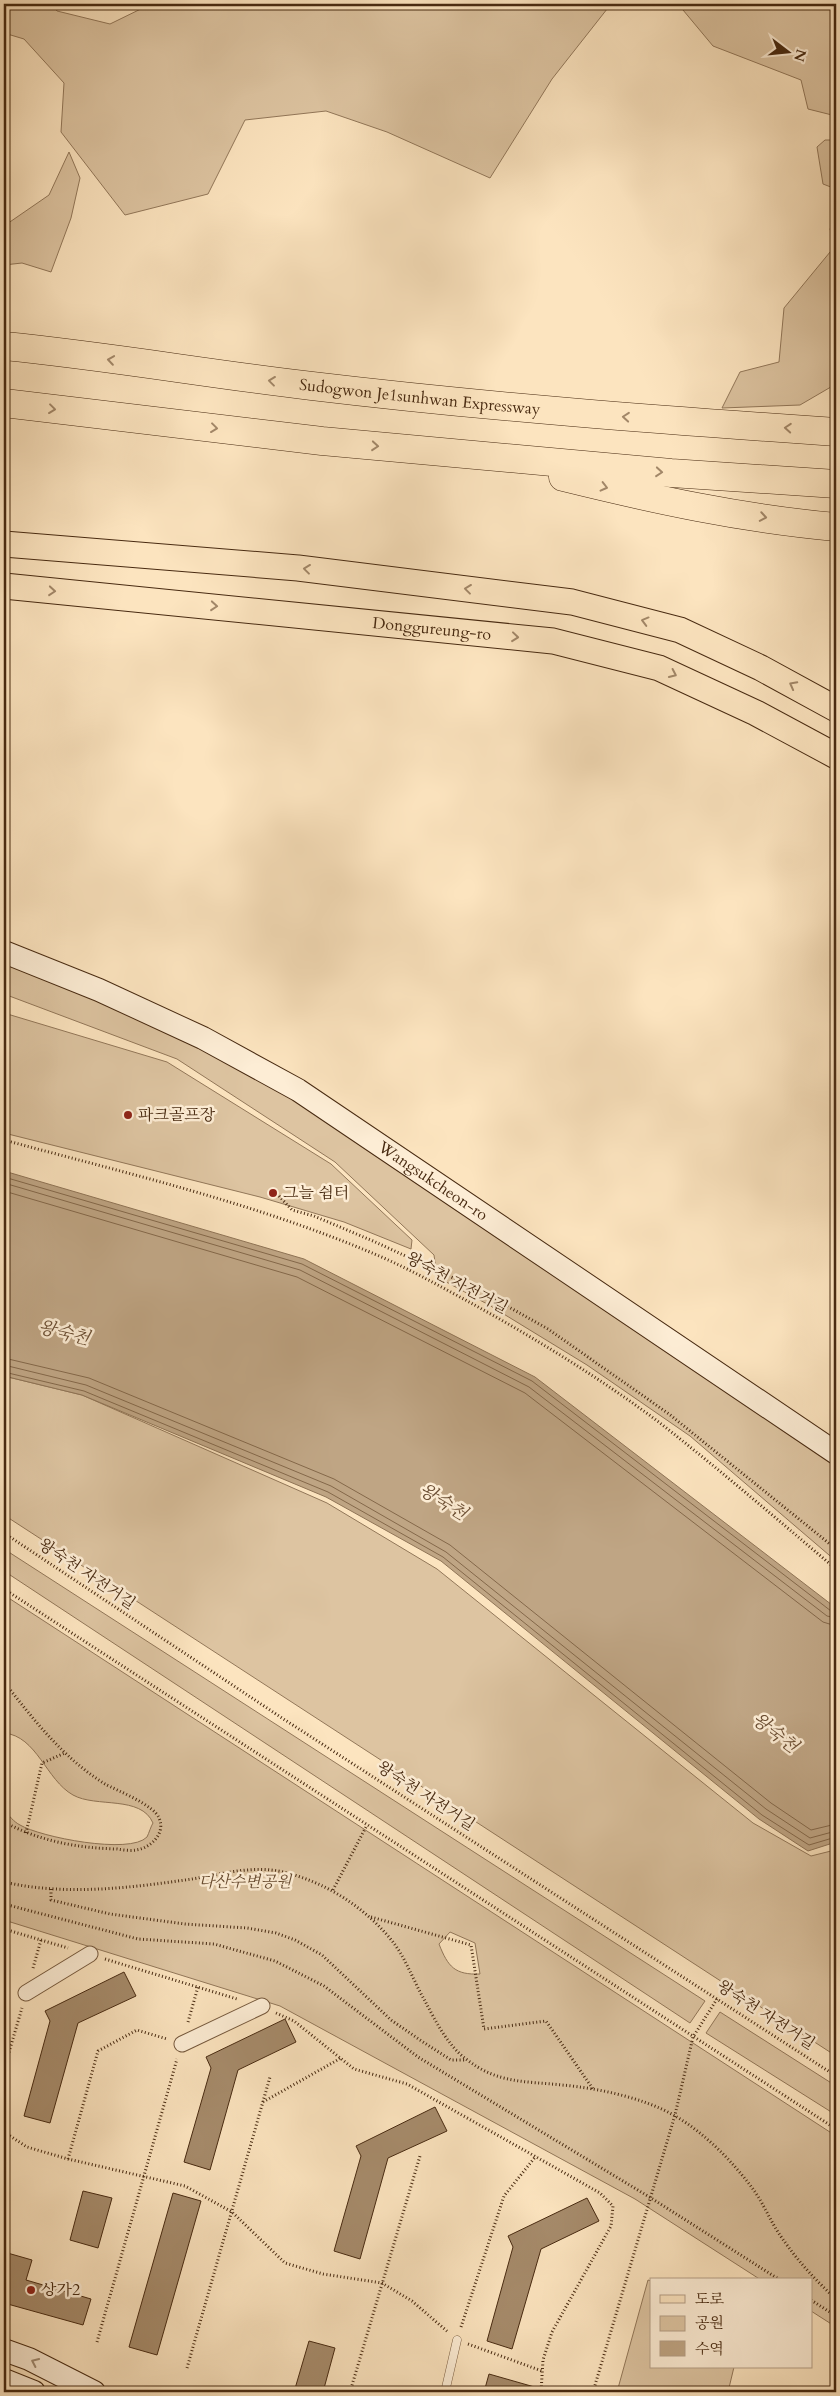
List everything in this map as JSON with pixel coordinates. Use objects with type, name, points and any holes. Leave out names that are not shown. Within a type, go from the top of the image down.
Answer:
[{"type":"highway","name":"Sudogwon Je1sunhwan Expressway","points":[[4,346],[303,385],[490,406],[836,432]]},
{"type":"highway","points":[[4,403],[322,441],[671,473],[836,484]]},
{"type":"highway","points":[[471,455],[644,497],[807,524],[836,527]]},
{"type":"main road","points":[[4,544],[298,568],[572,602],[680,630],[761,668],[836,708]]},
{"type":"main road","name":"Donggureung-ro","points":[[4,586],[553,641],[659,668],[756,713],[836,756]]},
{"type":"street","name":"Wangsukcheon-ro","points":[[4,952],[99,990],[203,1038],[298,1090],[836,1453]]},
{"type":"street","points":[[26,1994],[90,1954]]},
{"type":"street","points":[[182,2044],[262,2006]]},
{"type":"street","points":[[4,2350],[44,2366],[94,2392]]},
{"type":"street","points":[[4,2380],[34,2392]]},
{"type":"lane","points":[[445,2392],[457,2340]]},
{"type":"path","name":"왕숙천 자전거길","points":[[4,1140],[241,1204],[318,1231],[379,1256],[440,1287],[520,1330],[604,1383],[660,1424],[836,1569]]},
{"type":"path","points":[[279,1196],[292,1210],[314,1216],[475,1288],[548,1329],[669,1414],[787,1508],[836,1550]]},
{"type":"path","name":"왕숙천 자전거길","points":[[4,1534],[244,1693],[836,2076]]},
{"type":"path","points":[[4,1589],[836,2129]]},
{"type":"path","points":[[4,1682],[34,1721],[64,1753],[104,1783],[153,1810],[159,1816],[161,1832],[150,1844],[138,1850],[61,1844],[26,1833],[4,1822]]},
{"type":"path","points":[[26,1833],[42,1763],[64,1753]]},
{"type":"path","points":[[333,1890],[367,1825]]},
{"type":"path","points":[[4,1896],[6,1882],[51,1888],[113,1888],[192,1879],[248,1869],[282,1871],[333,1890],[371,1917],[394,1944],[431,2012],[458,2053],[466,2060],[487,2072],[519,2082],[562,2085],[619,2094],[675,2116],[730,2162],[754,2190],[781,2237],[821,2286],[836,2298]]},
{"type":"path","points":[[51,1888],[51,1900],[80,1908],[150,1920],[247,1928],[276,1933],[295,1940],[322,1955],[391,2020],[451,2060],[466,2060]]},
{"type":"path","points":[[4,1904],[138,1939],[214,1944],[275,1961],[324,1986],[418,2057],[651,2198],[777,2278]]},
{"type":"path","points":[[371,1917],[471,1945],[484,2029],[546,2021],[593,2090]]},
{"type":"path","points":[[97,2342],[198,1987],[262,2006],[294,2021],[354,2069],[407,2084],[600,2193],[613,2206],[612,2226],[552,2332],[543,2360],[540,2392]]},
{"type":"path","points":[[593,2392],[675,2116],[693,2037],[717,1999]]},
{"type":"path","points":[[68,2159],[98,2051],[137,2030],[182,2044]]},
{"type":"path","points":[[263,2102],[341,2058]]},
{"type":"path","points":[[187,2368],[270,2077]]},
{"type":"path","points":[[4,2132],[27,2147],[68,2159],[145,2175],[186,2186],[232,2212],[285,2263],[323,2274],[382,2283],[412,2301],[457,2340],[542,2371]]},
{"type":"path","points":[[350,2392],[420,2156]]},
{"type":"path","points":[[457,2340],[504,2196],[536,2156]]},
{"type":"path","points":[[812,2301],[836,2316]]},
{"type":"green space","points":[[4,4],[52,4],[57,11],[110,24],[151,4],[611,4],[552,79],[490,178],[387,132],[326,111],[245,120],[208,194],[125,215],[61,132],[64,83],[24,39],[4,33]]},
{"type":"green space","points":[[678,4],[836,4],[836,116],[808,109],[801,80],[713,46]]},
{"type":"green space","points":[[825,140],[836,140],[836,189],[823,184],[817,147]]},
{"type":"green space","points":[[69,152],[80,178],[71,218],[51,272],[22,263],[4,265],[4,226],[49,195]]},
{"type":"green space","points":[[836,218],[836,384],[800,405],[722,408],[740,372],[779,362],[784,308],[835,246],[830,229]]},
{"type":"green space","points":[[4,958],[281,1086],[836,1463],[836,1561],[690,1436],[587,1365],[489,1305],[437,1277],[434,1255],[335,1162],[177,1059],[4,994]]},
{"type":"green space","name":"파크골프장","points":[[4,1013],[167,1062],[331,1164],[412,1240],[411,1249],[344,1222],[260,1197],[4,1133]]},
{"type":"green space","points":[[4,1376],[82,1395],[327,1503],[437,1569],[753,1823],[811,1856],[831,1851],[836,1854],[836,2056],[4,1515]]},
{"type":"green space","points":[[4,1549],[705,2001],[690,2023],[4,1571]]},
{"type":"green space","name":"다산수변공원","points":[[4,1595],[836,2136],[836,2327],[812,2312],[812,2278],[758,2278],[635,2199],[280,2006],[4,1920],[4,1809],[16,1822],[31,1830],[64,1839],[105,1844],[137,1842],[147,1837],[153,1823],[147,1814],[128,1805],[83,1799],[73,1795],[55,1779],[33,1750],[15,1736],[4,1733]],"holes":[[[450,1932],[475,1943],[480,1974],[464,1973],[449,1964],[439,1944]]]},
{"type":"green space","points":[[720,2012],[836,2086],[836,2115],[706,2033]]},
{"type":"green space","points":[[648,2280],[650,2281],[650,2368],[734,2368],[728,2392],[617,2392]]},
{"type":"water","name":"왕숙천","points":[[4,1171],[304,1259],[535,1377],[836,1608],[836,1842],[808,1851],[759,1819],[441,1561],[326,1497],[82,1395],[4,1376]]},
{"type":"building","points":[[124,1972],[136,1996],[78,2023],[50,2123],[24,2116],[50,2021],[45,2011]]},
{"type":"building","points":[[285,2019],[296,2042],[238,2070],[210,2170],[184,2162],[211,2068],[206,2057]]},
{"type":"building","points":[[435,2107],[447,2131],[388,2158],[360,2259],[334,2251],[361,2156],[356,2146]]},
{"type":"building","points":[[83,2191],[112,2198],[98,2248],[70,2240]]},
{"type":"building","points":[[173,2193],[201,2201],[157,2355],[129,2347]]},
{"type":"building","points":[[587,2198],[599,2221],[541,2249],[512,2349],[487,2341],[513,2247],[508,2236]]},
{"type":"building","name":"상가2","points":[[4,2252],[32,2260],[26,2280],[91,2299],[83,2325],[4,2303]]},
{"type":"building","points":[[309,2341],[335,2348],[323,2392],[294,2392]]},
{"type":"building","points":[[489,2374],[538,2388],[537,2392],[484,2392]]},
{"type":"place","name":"파크골프장","points":[[128,1115]]},
{"type":"place","name":"그늘 쉼터","points":[[273,1193]]},
{"type":"place","name":"상가2","points":[[31,2290]]}]
